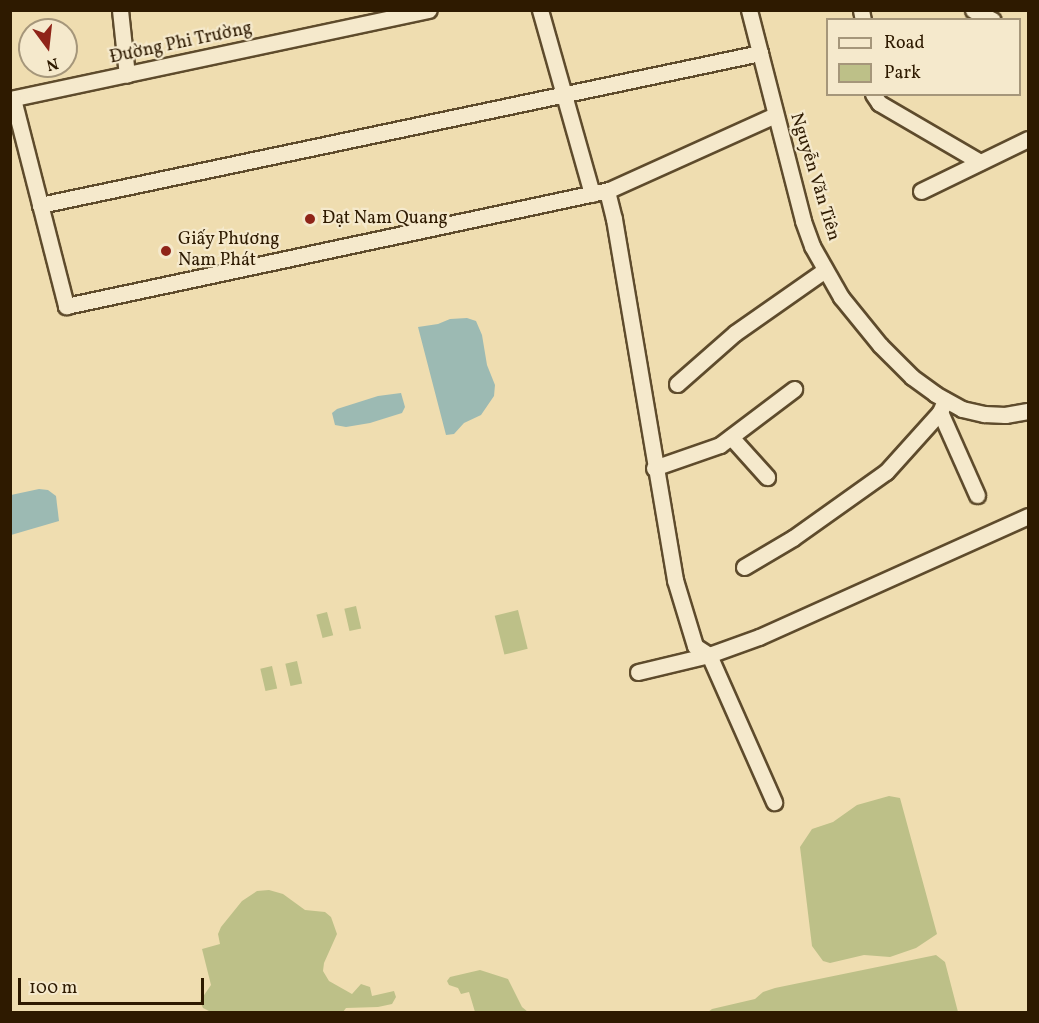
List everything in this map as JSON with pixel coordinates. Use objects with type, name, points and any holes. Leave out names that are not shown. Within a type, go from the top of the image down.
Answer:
[{"type":"street","points":[[120,10],[127,75]]},
{"type":"street","name":"Đường Phi Trường","points":[[12,99],[429,10]]},
{"type":"street","points":[[540,10],[563,95],[599,193],[614,219],[654,468],[675,580],[695,646],[709,655],[774,802]]},
{"type":"street","name":"Nguyễn Văn Tiên","points":[[749,10],[803,221],[825,270],[853,314],[880,345],[942,406],[984,414],[1005,415],[1029,411]]},
{"type":"street","points":[[973,10],[989,18]]},
{"type":"street","points":[[40,205],[760,53]]},
{"type":"street","points":[[874,96],[879,103],[980,162]]},
{"type":"street","points":[[12,99],[66,306],[599,193],[775,115]]},
{"type":"street","points":[[921,191],[1029,139]]},
{"type":"street","points":[[677,384],[735,333],[825,270]]},
{"type":"street","points":[[654,468],[720,445],[794,389]]},
{"type":"street","points":[[744,567],[793,538],[886,472],[942,406],[977,495]]},
{"type":"street","points":[[731,437],[767,477]]},
{"type":"street","points":[[638,672],[709,655],[759,637],[1029,516]]},
{"type":"green space","points":[[356,606],[361,628],[349,631],[344,609]]},
{"type":"green space","points":[[518,610],[528,649],[504,655],[495,616]]},
{"type":"green space","points":[[327,612],[333,635],[323,638],[316,615]]},
{"type":"green space","points":[[297,661],[302,683],[290,686],[285,664]]},
{"type":"green space","points":[[272,666],[277,688],[265,691],[260,669]]},
{"type":"green space","points":[[889,796],[900,798],[937,934],[916,948],[890,957],[864,955],[830,963],[823,961],[812,946],[800,847],[812,829],[833,822],[857,805]]},
{"type":"green space","points":[[269,890],[283,894],[305,910],[325,912],[331,917],[337,934],[324,963],[323,971],[329,981],[352,994],[361,984],[370,987],[372,996],[394,991],[396,997],[392,1004],[346,1008],[343,1012],[211,1012],[203,1008],[200,1001],[211,985],[202,949],[220,944],[218,934],[221,927],[242,901],[257,891]]},
{"type":"green space","points":[[936,955],[945,962],[958,1012],[708,1012],[712,1009],[755,999],[763,992],[775,988]]},
{"type":"green space","points":[[480,970],[508,979],[522,1007],[528,1012],[475,1012],[469,992],[461,994],[458,988],[449,985],[447,981],[450,977]]},
{"type":"water","points":[[467,318],[476,321],[482,335],[487,365],[495,385],[494,396],[481,415],[464,423],[454,434],[446,435],[418,327],[438,324],[450,319]]},
{"type":"water","points":[[401,393],[405,407],[402,413],[370,423],[346,427],[335,425],[332,413],[337,409],[378,396]]},
{"type":"water","points":[[39,489],[48,490],[56,496],[59,521],[11,535],[11,495]]},
{"type":"place","name":"Đạt Nam Quang","points":[[310,219]]},
{"type":"place","name":"Giấy Phương Nam Phát","points":[[166,251]]}]
